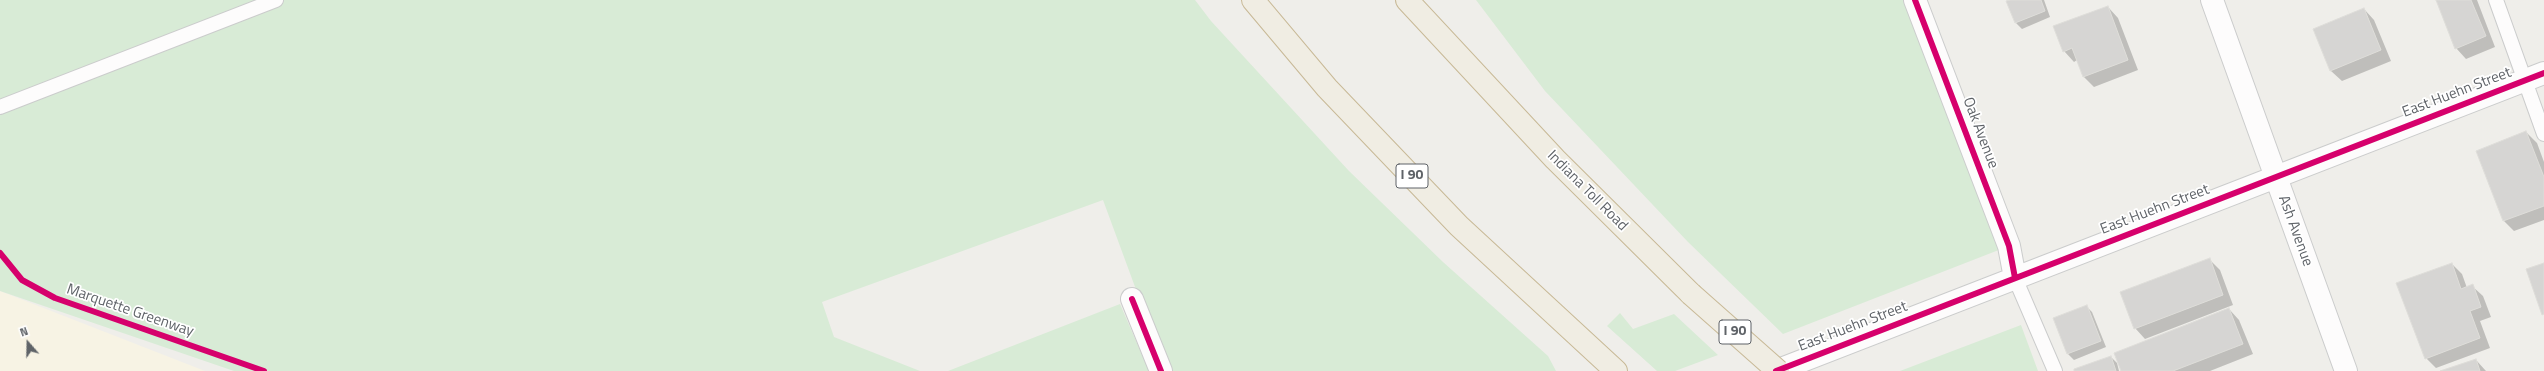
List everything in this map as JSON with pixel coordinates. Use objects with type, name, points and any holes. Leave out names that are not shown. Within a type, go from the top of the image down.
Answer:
[{"type":"highway","name":"I 90","points":[[1253,0],[1327,88],[1453,220],[1582,342],[1616,371]]},
{"type":"highway","name":"Indiana Toll Road","points":[[1407,0],[1555,159],[1692,294],[1777,371]]},
{"type":"street","name":"Oak Avenue","points":[[1915,0],[2009,246],[2015,278]]},
{"type":"street","name":"Ash Avenue","points":[[2212,0],[2346,371]]},
{"type":"street","name":"East Huehn Street","points":[[1777,371],[2534,77]]},
{"type":"street","points":[[1132,299],[1161,371]]},
{"type":"lane","points":[[0,107],[276,0]]},
{"type":"lane","points":[[2496,0],[2534,77],[2544,134]]},
{"type":"lane","points":[[2015,278],[2055,371]]},
{"type":"shaded area","points":[[0,291],[205,371],[0,371]]},
{"type":"green space","points":[[0,0],[1195,0],[1211,21],[1349,171],[1443,262],[1548,356],[1556,371],[1166,371],[1103,200],[822,302],[834,337],[920,371],[234,371],[0,291]]},
{"type":"green space","points":[[1476,0],[1915,0],[2009,246],[1783,334],[1688,242],[1545,91]]},
{"type":"green space","points":[[1120,304],[1149,371],[948,371]]},
{"type":"green space","points":[[1620,313],[1633,329],[1674,314],[1718,355],[1675,371],[1657,371],[1607,326]]},
{"type":"green space","points":[[2021,325],[2038,371],[1900,371]]},
{"type":"building","points":[[2041,0],[2045,11],[2015,23],[2006,1]]},
{"type":"building","points":[[2436,0],[2471,0],[2486,36],[2455,49]]},
{"type":"building","points":[[2108,6],[2128,60],[2083,77],[2072,48],[2063,52],[2053,26]]},
{"type":"building","points":[[2364,8],[2381,50],[2330,71],[2313,29]]},
{"type":"building","points":[[2526,131],[2544,177],[2544,206],[2503,221],[2476,151]]},
{"type":"building","points":[[2210,258],[2223,295],[2134,329],[2120,292]]},
{"type":"building","points":[[2452,263],[2461,289],[2473,284],[2481,307],[2470,311],[2480,338],[2425,359],[2396,283]]},
{"type":"building","points":[[2544,263],[2544,314],[2542,315],[2526,269]]},
{"type":"building","points":[[2087,305],[2101,341],[2067,354],[2053,318]]},
{"type":"building","points":[[2229,308],[2243,344],[2173,371],[2121,371],[2114,353]]},
{"type":"building","points":[[2111,356],[2116,371],[2074,371],[2074,369]]},
{"type":"building","points":[[2476,359],[2480,371],[2440,371]]},
{"type":"cycle path","points":[[1915,0],[2009,246],[2015,278]]},
{"type":"cycle path","points":[[1776,371],[2544,73]]},
{"type":"cycle path","name":"Marquette Greenway","points":[[0,253],[22,280],[55,298],[264,371]]},
{"type":"cycle path","points":[[1132,299],[1161,371]]}]
